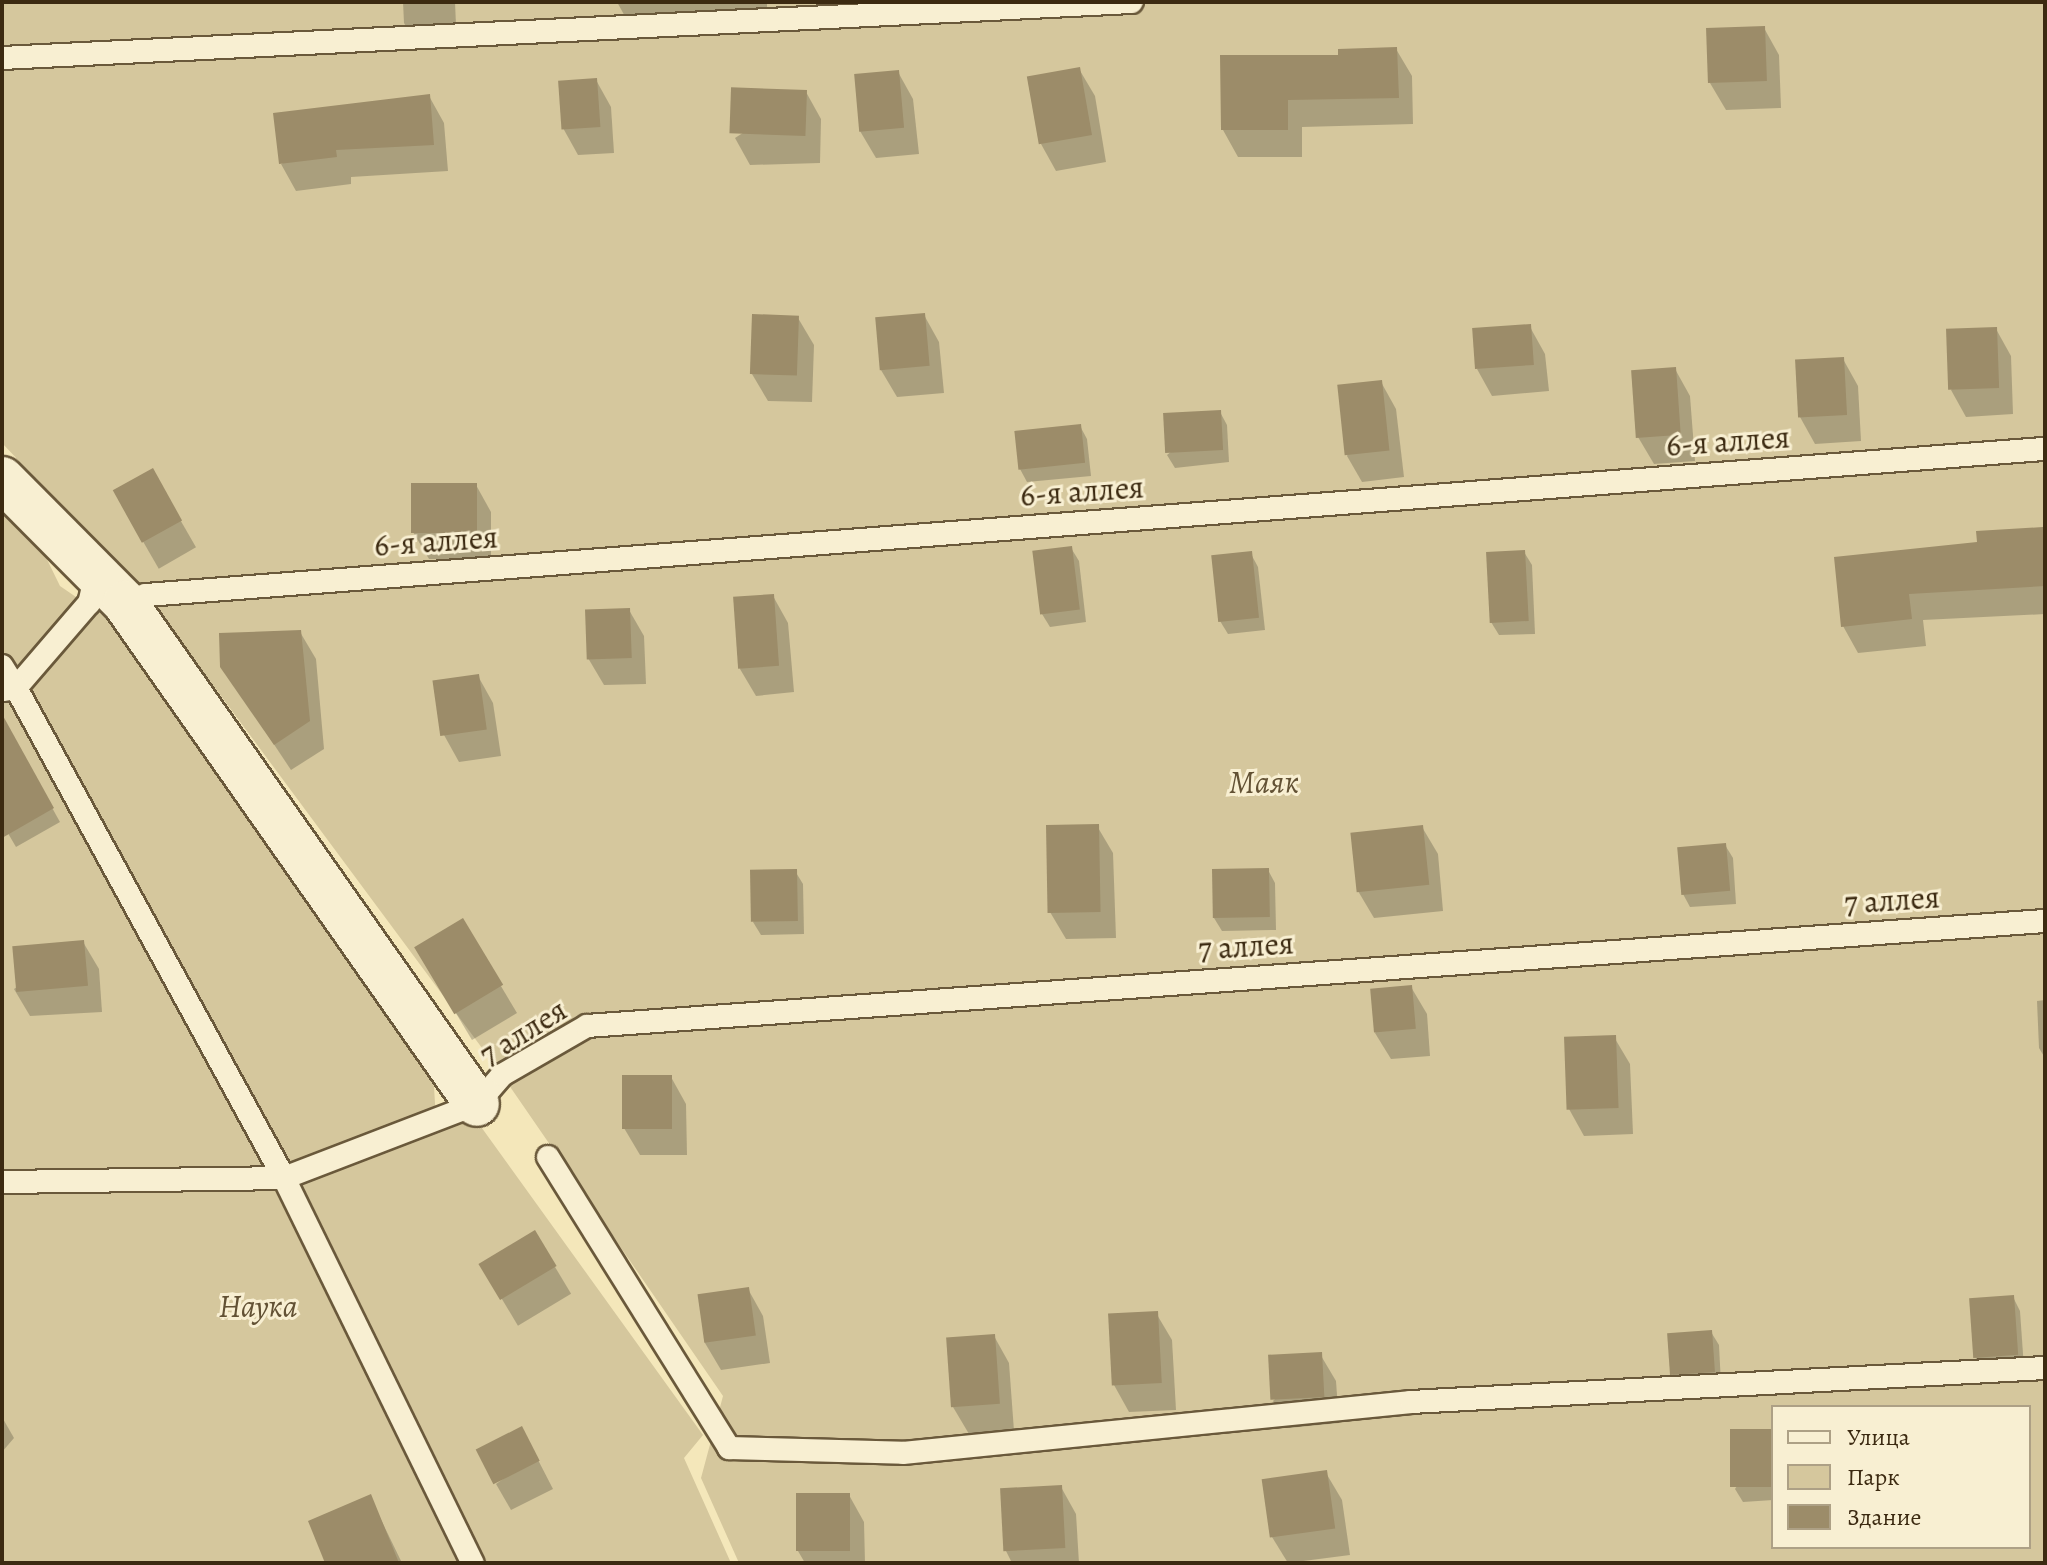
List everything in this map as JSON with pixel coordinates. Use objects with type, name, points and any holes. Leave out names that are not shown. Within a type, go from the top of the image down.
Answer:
[{"type":"street","points":[[2,479],[110,591],[477,1104]]},
{"type":"lane","points":[[2,58],[1132,2]]},
{"type":"lane","name":"6-я аллея","points":[[110,591],[146,595],[2045,449]]},
{"type":"lane","points":[[9,689],[89,603],[110,591]]},
{"type":"lane","points":[[2,666],[9,689],[284,1178],[473,1563]]},
{"type":"lane","name":"7 аллея","points":[[477,1104],[502,1075],[587,1026],[2045,921]]},
{"type":"lane","points":[[2,1182],[284,1178],[477,1104]]},
{"type":"lane","points":[[548,1157],[729,1448],[903,1453],[1411,1402],[2045,1368]]},
{"type":"green space","name":"Маяк","points":[[2,2],[2045,2],[2045,1563],[739,1563],[701,1478],[723,1396],[502,1075],[146,595],[2,443]]},
{"type":"green space","name":"Наука","points":[[2,502],[35,535],[60,586],[108,619],[432,1055],[436,1119],[479,1124],[703,1435],[684,1458],[731,1563],[2,1563]]},
{"type":"building","points":[[1765,26],[1767,81],[1708,83],[1706,28]]},
{"type":"building","points":[[1397,47],[1399,98],[1288,100],[1288,130],[1221,130],[1220,55],[1338,55],[1338,49]]},
{"type":"building","points":[[1080,67],[1092,135],[1039,144],[1027,76]]},
{"type":"building","points":[[899,70],[904,128],[859,132],[854,74]]},
{"type":"building","points":[[597,78],[600,127],[562,130],[558,81]]},
{"type":"building","points":[[731,87],[807,90],[805,136],[729,133]]},
{"type":"building","points":[[430,94],[434,145],[336,150],[337,157],[279,164],[273,113]]},
{"type":"building","points":[[925,313],[930,366],[880,370],[875,317]]},
{"type":"building","points":[[752,314],[799,316],[797,376],[750,374]]},
{"type":"building","points":[[1531,324],[1534,365],[1475,369],[1472,328]]},
{"type":"building","points":[[1997,327],[1999,388],[1948,390],[1946,329]]},
{"type":"building","points":[[1844,357],[1847,415],[1798,417],[1795,360]]},
{"type":"building","points":[[1676,367],[1681,435],[1636,438],[1631,370]]},
{"type":"building","points":[[1382,380],[1389,451],[1345,455],[1337,385]]},
{"type":"building","points":[[1221,410],[1223,450],[1165,453],[1163,413]]},
{"type":"building","points":[[1081,424],[1085,463],[1018,470],[1014,431]]},
{"type":"building","points":[[153,468],[182,520],[142,543],[113,490]]},
{"type":"building","points":[[411,483],[477,483],[477,533],[411,533]]},
{"type":"building","points":[[2043,527],[2045,586],[1909,594],[1912,619],[1841,627],[1834,557],[1977,542],[1976,531]]},
{"type":"building","points":[[1072,546],[1080,610],[1040,614],[1032,551]]},
{"type":"building","points":[[1525,550],[1529,621],[1490,623],[1486,552]]},
{"type":"building","points":[[1252,551],[1259,618],[1218,622],[1211,555]]},
{"type":"building","points":[[774,594],[779,666],[738,669],[733,597]]},
{"type":"building","points":[[630,608],[632,658],[587,660],[585,610]]},
{"type":"building","points":[[301,630],[310,721],[274,745],[220,667],[219,633]]},
{"type":"building","points":[[479,674],[487,729],[440,736],[432,681]]},
{"type":"building","points":[[2,714],[54,808],[2,838]]},
{"type":"building","points":[[1099,824],[1101,912],[1048,913],[1046,825]]},
{"type":"building","points":[[1423,825],[1429,885],[1357,892],[1350,833]]},
{"type":"building","points":[[1726,843],[1730,891],[1681,895],[1677,847]]},
{"type":"building","points":[[1269,868],[1270,917],[1213,918],[1212,869]]},
{"type":"building","points":[[797,869],[798,921],[751,922],[750,870]]},
{"type":"building","points":[[463,918],[503,985],[454,1014],[414,947]]},
{"type":"building","points":[[84,940],[88,986],[16,992],[12,946]]},
{"type":"building","points":[[1412,985],[1416,1029],[1374,1032],[1370,989]]},
{"type":"building","points":[[1616,1035],[1619,1108],[1567,1110],[1564,1037]]},
{"type":"building","points":[[622,1075],[672,1075],[672,1129],[622,1129]]},
{"type":"building","points":[[535,1230],[557,1266],[500,1300],[478,1264]]},
{"type":"building","points":[[749,1287],[756,1336],[704,1343],[698,1294]]},
{"type":"building","points":[[2014,1295],[2018,1355],[1973,1358],[1969,1298]]},
{"type":"building","points":[[1158,1311],[1162,1383],[1112,1386],[1108,1314]]},
{"type":"building","points":[[1712,1330],[1715,1372],[1670,1375],[1667,1333]]},
{"type":"building","points":[[995,1334],[1000,1404],[951,1407],[946,1337]]},
{"type":"building","points":[[1322,1352],[1324,1397],[1270,1400],[1268,1355]]},
{"type":"building","points":[[522,1426],[540,1461],[493,1484],[476,1450]]},
{"type":"building","points":[[1730,1429],[1771,1429],[1771,1487],[1730,1487]]},
{"type":"building","points":[[1327,1470],[1335,1528],[1270,1538],[1262,1479]]},
{"type":"building","points":[[1062,1485],[1065,1548],[1003,1551],[1000,1488]]},
{"type":"building","points":[[796,1493],[850,1493],[850,1551],[796,1551]]},
{"type":"building","points":[[371,1494],[399,1563],[325,1563],[308,1521]]}]
